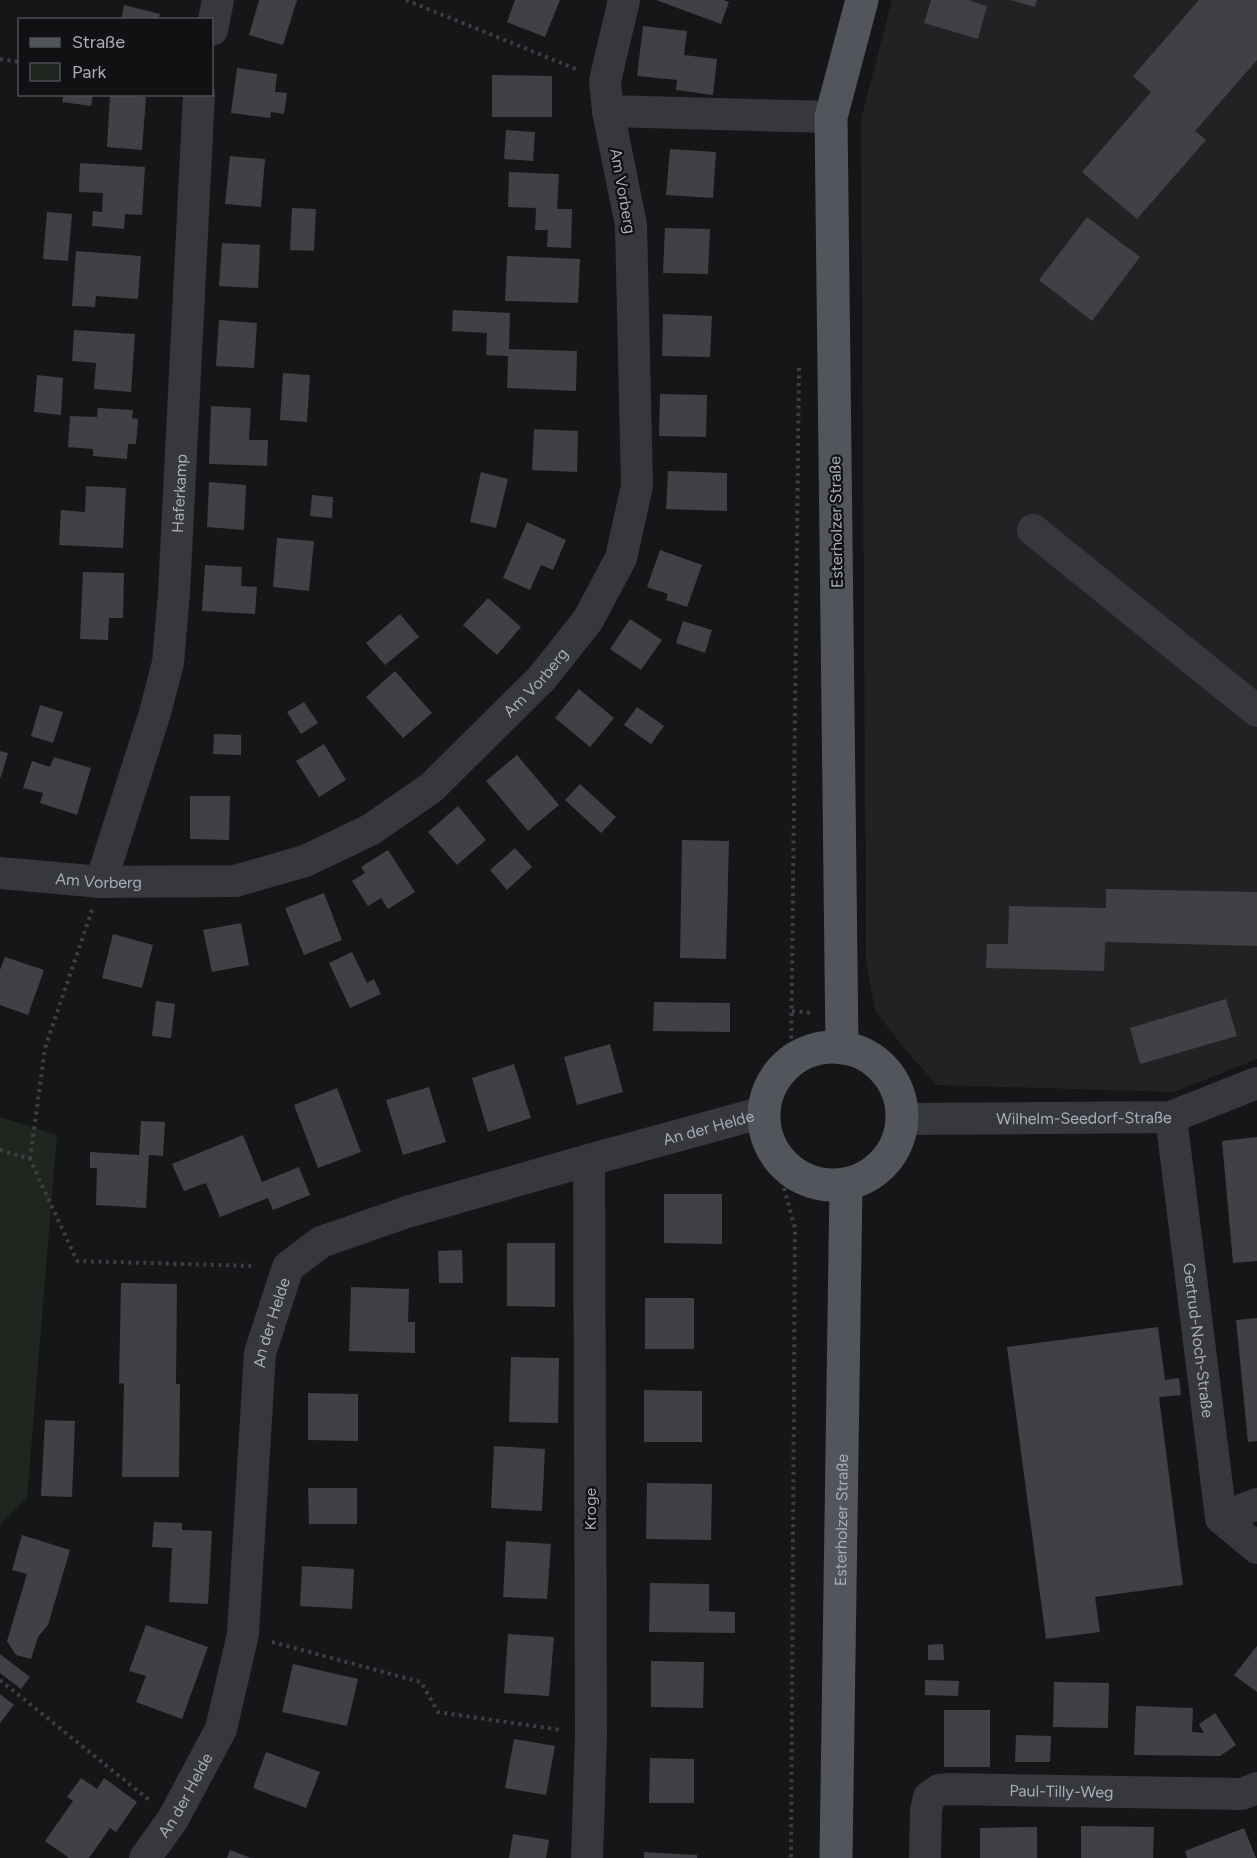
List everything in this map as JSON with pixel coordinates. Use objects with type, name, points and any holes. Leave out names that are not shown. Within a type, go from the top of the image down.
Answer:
[{"type":"main road","name":"Esterholzer Straße","points":[[842,1048],[831,117],[862,0]]},
{"type":"main road","points":[[842,1048],[862,1053],[879,1064],[892,1080],[900,1099],[902,1119],[898,1142],[886,1162],[868,1176],[846,1184],[825,1185],[805,1179],[788,1168],[774,1152],[766,1133],[764,1112],[766,1098],[772,1084],[791,1061],[815,1049],[842,1048]]},
{"type":"main road","name":"Esterholzer Straße","points":[[836,1858],[846,1184]]},
{"type":"street","points":[[213,25],[218,0]]},
{"type":"street","name":"Am Vorberg","points":[[0,873],[101,882],[235,881],[305,861],[370,830],[431,788],[542,678],[588,620],[621,558],[637,486],[631,225],[608,111],[605,81],[624,0]]},
{"type":"street","name":"Haferkamp","points":[[101,882],[154,716],[168,663],[174,593],[199,96]]},
{"type":"street","points":[[608,111],[831,117]]},
{"type":"street","points":[[1033,530],[1257,711]]},
{"type":"street","name":"Wilhelm-Seedorf-Straße","points":[[902,1119],[1171,1117],[1257,1083]]},
{"type":"street","name":"An der Helde","points":[[145,1858],[173,1819],[221,1729],[243,1634],[260,1353],[288,1267],[321,1242],[407,1212],[764,1112]]},
{"type":"street","name":"Gertrud-Noch-Straße","points":[[1171,1117],[1221,1518]]},
{"type":"street","name":"Kroge","points":[[587,1858],[591,1734],[589,1160]]},
{"type":"street","points":[[1257,1504],[1221,1518],[1257,1548]]},
{"type":"street","name":"Paul-Tilly-Weg","points":[[925,1858],[926,1810],[929,1797],[939,1790],[1242,1794],[1257,1788]]},
{"type":"path","points":[[406,0],[605,81]]},
{"type":"path","points":[[0,59],[18,62]]},
{"type":"path","points":[[791,1061],[799,354]]},
{"type":"path","points":[[101,882],[45,1048],[30,1159],[77,1261],[288,1267]]},
{"type":"path","points":[[0,1150],[30,1159]]},
{"type":"path","points":[[774,1152],[795,1228],[791,1858]]},
{"type":"path","points":[[243,1634],[421,1682],[438,1712],[591,1734]]},
{"type":"path","points":[[0,1680],[173,1819]]},
{"type":"shaded area","points":[[892,0],[1257,0],[1257,1059],[1174,1092],[937,1085],[907,1052],[875,1010],[866,961],[861,119]]},
{"type":"green space","points":[[0,1117],[57,1135],[27,1498],[0,1525]]},
{"type":"building","points":[[259,0],[297,0],[283,45],[249,35]]},
{"type":"building","points":[[515,0],[560,0],[545,37],[507,22]]},
{"type":"building","points":[[656,0],[724,0],[729,2],[721,24]]},
{"type":"building","points":[[931,0],[968,0],[987,6],[978,39],[924,23]]},
{"type":"building","points":[[1010,0],[1037,0],[1035,7]]},
{"type":"building","points":[[1199,0],[1257,0],[1257,60],[1195,131],[1206,140],[1137,219],[1082,172],[1151,92],[1133,76]]},
{"type":"building","points":[[124,5],[160,14],[159,18],[121,18]]},
{"type":"building","points":[[643,26],[687,31],[684,55],[717,59],[713,95],[676,90],[677,80],[637,76]]},
{"type":"building","points":[[237,68],[277,74],[275,92],[287,93],[284,114],[271,112],[270,118],[231,113]]},
{"type":"building","points":[[492,75],[552,76],[552,117],[492,117]]},
{"type":"building","points":[[64,96],[93,96],[91,106],[62,102]]},
{"type":"building","points":[[110,96],[146,97],[142,150],[107,147]]},
{"type":"building","points":[[506,130],[535,132],[533,161],[504,159]]},
{"type":"building","points":[[670,149],[716,152],[713,198],[666,195]]},
{"type":"building","points":[[230,156],[265,159],[261,207],[225,204]]},
{"type":"building","points":[[80,163],[145,167],[142,215],[125,214],[124,229],[92,226],[93,211],[102,212],[103,193],[79,192]]},
{"type":"building","points":[[509,172],[559,174],[557,209],[572,209],[571,248],[547,247],[548,230],[535,230],[536,208],[508,207]]},
{"type":"building","points":[[292,208],[316,209],[314,251],[290,250]]},
{"type":"building","points":[[47,212],[72,214],[68,261],[43,259]]},
{"type":"building","points":[[1087,217],[1140,257],[1092,321],[1039,280]]},
{"type":"building","points":[[665,228],[710,229],[708,274],[663,273]]},
{"type":"building","points":[[222,243],[260,245],[258,288],[219,286]]},
{"type":"building","points":[[76,251],[141,256],[138,299],[96,296],[95,307],[72,306]]},
{"type":"building","points":[[507,256],[580,259],[578,303],[505,301]]},
{"type":"building","points":[[453,310],[510,313],[509,349],[577,351],[576,391],[507,388],[508,356],[486,355],[487,333],[452,331]]},
{"type":"building","points":[[663,314],[712,316],[710,357],[662,356]]},
{"type":"building","points":[[219,320],[257,323],[254,368],[216,366]]},
{"type":"building","points":[[74,330],[135,334],[131,392],[94,389],[96,363],[72,361]]},
{"type":"building","points":[[283,373],[310,375],[307,422],[280,420]]},
{"type":"building","points":[[37,375],[63,378],[61,415],[34,412]]},
{"type":"building","points":[[660,394],[707,395],[706,437],[659,436]]},
{"type":"building","points":[[211,406],[251,408],[249,440],[268,440],[267,466],[209,464]]},
{"type":"building","points":[[98,408],[133,410],[132,418],[138,419],[136,444],[128,444],[127,459],[93,456],[93,449],[68,447],[70,416],[97,417]]},
{"type":"building","points":[[534,429],[578,431],[577,472],[532,470]]},
{"type":"building","points":[[668,471],[727,473],[727,511],[666,509]]},
{"type":"building","points":[[481,472],[508,479],[496,528],[470,522]]},
{"type":"building","points":[[209,482],[246,485],[244,530],[207,527]]},
{"type":"building","points":[[86,486],[126,488],[123,548],[59,545],[61,510],[85,512]]},
{"type":"building","points":[[312,495],[333,497],[332,518],[310,516]]},
{"type":"building","points":[[527,522],[566,540],[553,570],[541,565],[530,590],[503,578]]},
{"type":"building","points":[[277,538],[314,541],[309,591],[273,587]]},
{"type":"building","points":[[660,550],[702,565],[687,607],[666,600],[668,594],[647,587]]},
{"type":"building","points":[[205,565],[242,567],[241,586],[257,587],[255,614],[202,611]]},
{"type":"building","points":[[83,572],[124,573],[123,618],[109,618],[108,640],[80,639]]},
{"type":"building","points":[[488,598],[521,627],[497,655],[463,625]]},
{"type":"building","points":[[400,614],[419,637],[385,665],[366,643]]},
{"type":"building","points":[[630,619],[662,640],[641,670],[610,649]]},
{"type":"building","points":[[683,621],[712,630],[705,653],[676,643]]},
{"type":"building","points":[[395,671],[432,713],[403,738],[366,697]]},
{"type":"building","points":[[579,689],[614,718],[590,747],[555,718]]},
{"type":"building","points":[[304,702],[318,723],[301,734],[287,712]]},
{"type":"building","points":[[40,705],[63,712],[53,743],[31,736]]},
{"type":"building","points":[[637,707],[664,726],[651,744],[624,725]]},
{"type":"building","points":[[214,734],[241,735],[241,755],[213,754]]},
{"type":"building","points":[[324,744],[346,780],[319,797],[296,761]]},
{"type":"building","points":[[0,751],[8,753],[1,777],[0,777]]},
{"type":"building","points":[[517,755],[559,805],[528,831],[486,781]]},
{"type":"building","points":[[54,757],[91,768],[77,815],[40,803],[43,793],[23,788],[32,761],[50,767]]},
{"type":"building","points":[[580,784],[616,817],[601,833],[565,800]]},
{"type":"building","points":[[190,796],[230,796],[229,840],[190,839]]},
{"type":"building","points":[[458,806],[486,840],[457,865],[428,832]]},
{"type":"building","points":[[682,840],[729,841],[726,959],[680,958]]},
{"type":"building","points":[[515,848],[532,867],[507,890],[490,870]]},
{"type":"building","points":[[388,850],[415,892],[388,909],[381,898],[368,906],[352,881],[365,873],[361,867]]},
{"type":"building","points":[[1106,889],[1257,892],[1257,946],[1105,942],[1104,971],[986,968],[987,944],[1008,944],[1009,906],[1106,908]]},
{"type":"building","points":[[324,893],[342,940],[304,955],[285,908]]},
{"type":"building","points":[[241,923],[249,965],[212,972],[203,930]]},
{"type":"building","points":[[113,934],[153,945],[142,988],[102,978]]},
{"type":"building","points":[[352,952],[367,983],[374,979],[381,994],[350,1008],[329,963]]},
{"type":"building","points":[[5,957],[44,970],[28,1015],[0,1005],[0,970]]},
{"type":"building","points":[[1226,999],[1237,1036],[1140,1064],[1130,1028]]},
{"type":"building","points":[[156,1001],[175,1004],[171,1038],[152,1036]]},
{"type":"building","points":[[654,1002],[730,1003],[730,1032],[653,1031]]},
{"type":"building","points":[[610,1044],[623,1092],[577,1105],[564,1057]]},
{"type":"building","points":[[514,1064],[531,1118],[488,1132],[472,1078]]},
{"type":"building","points":[[429,1087],[446,1142],[403,1155],[386,1100]]},
{"type":"building","points":[[337,1088],[361,1152],[318,1168],[294,1105]]},
{"type":"building","points":[[141,1121],[165,1122],[163,1156],[149,1155],[146,1208],[96,1205],[97,1168],[90,1168],[90,1152],[139,1155]]},
{"type":"building","points":[[243,1135],[262,1182],[299,1167],[310,1195],[273,1210],[268,1198],[220,1217],[206,1183],[184,1191],[172,1164]]},
{"type":"building","points":[[1257,1137],[1257,1261],[1233,1263],[1222,1141]]},
{"type":"building","points":[[664,1194],[722,1194],[722,1244],[664,1243]]},
{"type":"building","points":[[507,1243],[555,1243],[555,1307],[507,1306]]},
{"type":"building","points":[[462,1250],[463,1283],[439,1283],[438,1251]]},
{"type":"building","points":[[121,1283],[177,1284],[176,1384],[180,1384],[179,1477],[122,1477],[124,1383],[119,1384]]},
{"type":"building","points":[[351,1287],[409,1289],[408,1322],[415,1322],[415,1353],[349,1351]]},
{"type":"building","points":[[645,1298],[694,1298],[694,1349],[645,1349]]},
{"type":"building","points":[[1257,1318],[1257,1441],[1248,1442],[1236,1320]]},
{"type":"building","points":[[1158,1327],[1165,1380],[1179,1378],[1181,1395],[1159,1397],[1183,1585],[1095,1597],[1100,1632],[1046,1639],[1007,1347]]},
{"type":"building","points":[[511,1357],[559,1358],[558,1423],[509,1422]]},
{"type":"building","points":[[644,1390],[702,1391],[702,1442],[644,1442]]},
{"type":"building","points":[[308,1393],[358,1394],[358,1441],[308,1440]]},
{"type":"building","points":[[45,1420],[75,1421],[72,1497],[41,1496]]},
{"type":"building","points":[[494,1446],[545,1449],[542,1511],[491,1508]]},
{"type":"building","points":[[647,1483],[712,1484],[711,1540],[646,1539]]},
{"type":"building","points":[[308,1488],[357,1488],[357,1524],[309,1524]]},
{"type":"building","points":[[154,1522],[182,1523],[182,1530],[212,1531],[208,1604],[169,1602],[172,1548],[152,1547]]},
{"type":"building","points":[[22,1535],[70,1550],[48,1625],[38,1637],[31,1659],[16,1655],[7,1641],[27,1574],[12,1570]]},
{"type":"building","points":[[506,1541],[551,1544],[547,1599],[503,1597]]},
{"type":"building","points":[[302,1566],[354,1569],[352,1609],[300,1606]]},
{"type":"building","points":[[650,1583],[709,1584],[709,1611],[735,1612],[735,1633],[649,1632]]},
{"type":"building","points":[[146,1625],[208,1647],[182,1719],[136,1702],[146,1676],[129,1671]]},
{"type":"building","points":[[508,1634],[554,1637],[549,1696],[504,1693]]},
{"type":"building","points":[[943,1644],[944,1660],[928,1660],[928,1645]]},
{"type":"building","points":[[1257,1646],[1257,1692],[1234,1675]]},
{"type":"building","points":[[0,1654],[30,1677],[21,1689],[0,1673]]},
{"type":"building","points":[[651,1661],[704,1662],[703,1708],[651,1707]]},
{"type":"building","points":[[293,1664],[358,1679],[347,1726],[282,1712]]},
{"type":"building","points":[[925,1680],[959,1681],[958,1696],[925,1695]]},
{"type":"building","points":[[1054,1682],[1109,1683],[1108,1728],[1053,1727]]},
{"type":"building","points":[[0,1694],[14,1705],[0,1723]]},
{"type":"building","points":[[1136,1706],[1193,1708],[1192,1732],[1204,1733],[1199,1724],[1215,1713],[1236,1745],[1220,1756],[1134,1755]]},
{"type":"building","points":[[944,1710],[990,1710],[990,1767],[944,1767]]},
{"type":"building","points":[[1016,1735],[1051,1736],[1050,1762],[1015,1762]]},
{"type":"building","points":[[514,1739],[555,1746],[546,1795],[505,1788]]},
{"type":"building","points":[[266,1752],[320,1772],[306,1808],[253,1788]]},
{"type":"building","points":[[650,1758],[694,1759],[694,1803],[649,1803]]},
{"type":"building","points":[[81,1778],[97,1789],[104,1778],[137,1802],[116,1832],[110,1828],[89,1858],[69,1858],[45,1841],[73,1801],[67,1797]]},
{"type":"building","points":[[1081,1826],[1154,1827],[1153,1858],[1081,1858]]},
{"type":"building","points":[[1037,1827],[1037,1858],[980,1858],[980,1828]]},
{"type":"building","points":[[1244,1828],[1256,1858],[1187,1858],[1185,1851]]},
{"type":"building","points":[[513,1834],[549,1840],[546,1858],[509,1858]]},
{"type":"building","points":[[230,1850],[251,1858],[227,1858]]},
{"type":"building","points":[[644,1852],[697,1855],[697,1858],[644,1858]]}]
